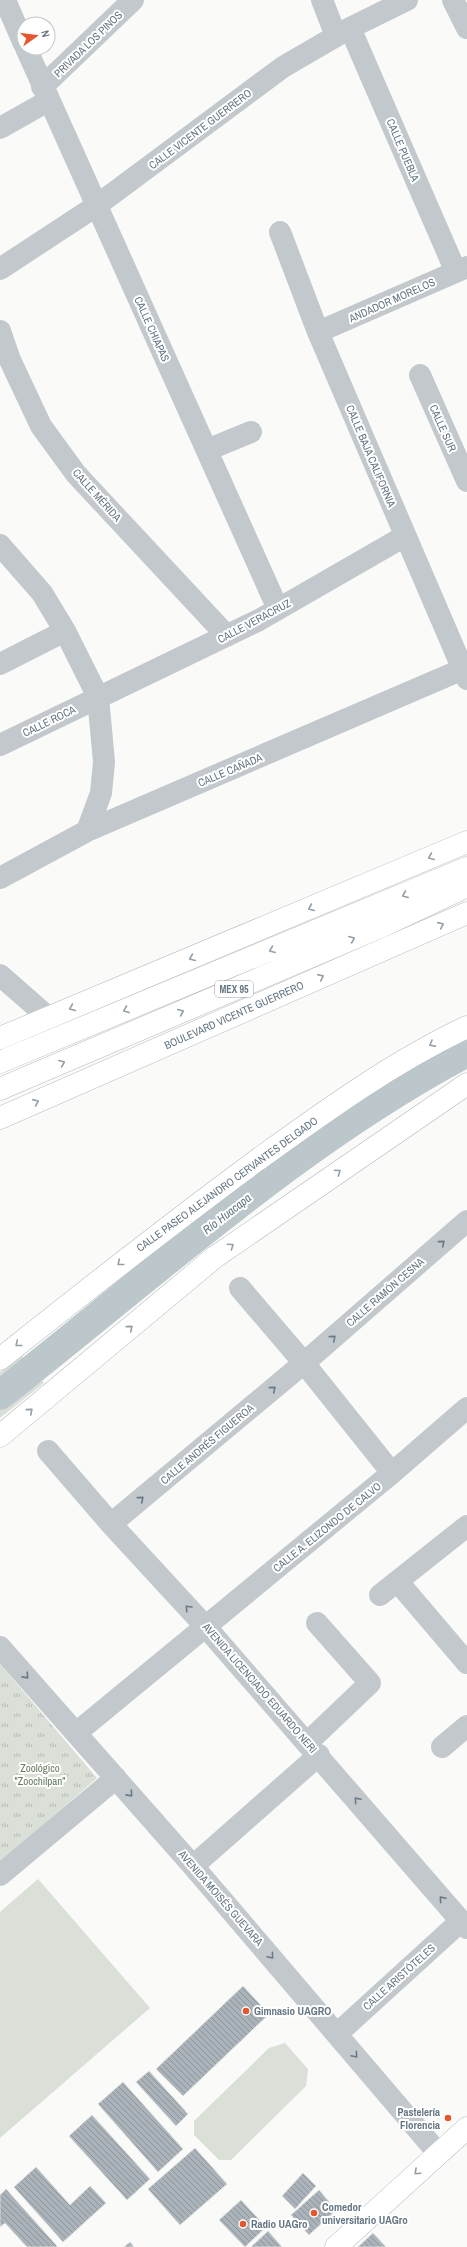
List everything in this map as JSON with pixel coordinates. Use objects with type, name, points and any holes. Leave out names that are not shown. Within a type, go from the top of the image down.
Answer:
[{"type":"main road","points":[[0,1038],[467,842]]},
{"type":"main road","name":"MEX 95","points":[[0,1062],[467,868]]},
{"type":"main road","name":"BOULEVARD VICENTE GUERRERO","points":[[0,1089],[378,928],[467,886]]},
{"type":"main road","name":"BOULEVARD VICENTE GUERRERO","points":[[0,1118],[467,913]]},
{"type":"main road","name":"CALLE PASEO ALEJANDRO CERVANTES DELGADO","points":[[0,1359],[154,1236],[299,1130],[388,1069],[434,1043],[467,1027]]},
{"type":"main road","points":[[0,1436],[215,1257],[467,1084]]},
{"type":"main road","points":[[336,2247],[467,2128]]},
{"type":"street","points":[[5,0],[16,25]]},
{"type":"street","name":"PRIVADA LOS PINOS","points":[[0,128],[45,94],[134,0]]},
{"type":"street","name":"CALLE PUEBLA","points":[[322,0],[343,32],[462,270]]},
{"type":"street","name":"CALLE VICENTE GUERRERO","points":[[0,269],[96,206],[283,67],[343,32],[407,0]]},
{"type":"street","points":[[453,0],[467,28]]},
{"type":"street","name":"CALLE CHIAPAS","points":[[29,56],[45,94],[278,609]]},
{"type":"street","name":"CALLE BAJA CALIFORNIA","points":[[280,232],[318,332],[465,674]]},
{"type":"street","name":"ANDADOR MORELOS","points":[[318,332],[462,270]]},
{"type":"street","name":"CALLE MÉRIDA","points":[[0,331],[10,360],[41,426],[76,474],[227,636]]},
{"type":"street","name":"CALLE SUR","points":[[420,375],[466,478]]},
{"type":"street","points":[[207,450],[251,432]]},
{"type":"street","name":"CALLE VERACRUZ","points":[[98,697],[227,636],[278,609],[405,536]]},
{"type":"street","points":[[0,545],[42,594],[65,631],[98,697],[104,762],[101,793],[87,831]]},
{"type":"street","points":[[0,664],[65,631]]},
{"type":"street","name":"CALLE CAÑADA","points":[[0,878],[87,831],[465,674]]},
{"type":"street","name":"CALLE ROCA","points":[[0,745],[98,697]]},
{"type":"street","points":[[0,975],[48,1018]]},
{"type":"street","name":"CALLE RAMÓN CESNA","points":[[304,1363],[467,1221]]},
{"type":"street","points":[[240,1288],[304,1363],[392,1473]]},
{"type":"street","name":"CALLE ANDRÉS FIGUEROA","points":[[111,1524],[304,1363]]},
{"type":"street","name":"CALLE A. ELIZONDO DE CALVO","points":[[76,1733],[392,1473],[467,1408]]},
{"type":"street","name":"AVENIDA LICENCIADO EDUARDO NERI","points":[[48,1451],[111,1524],[205,1626],[313,1749],[464,1925]]},
{"type":"street","points":[[380,1596],[465,1534]]},
{"type":"street","points":[[398,1582],[467,1663]]},
{"type":"street","points":[[194,1866],[313,1749],[370,1683],[317,1622]]},
{"type":"street","name":"AVENIDA MOISÉS GUEVARA","points":[[0,1647],[194,1866],[438,2153]]},
{"type":"street","points":[[442,1747],[467,1726]]},
{"type":"street","points":[[0,1875],[116,1778]]},
{"type":"street","name":"CALLE ARISTÓTELES","points":[[337,2034],[464,1925]]},
{"type":"green space","points":[[21,1355],[44,1383],[0,1418],[0,1372]]},
{"type":"green space","name":"Zoológico \"Zoochilpan\"","points":[[0,1664],[97,1778],[0,1863]]},
{"type":"green space","points":[[38,1879],[150,2008],[0,2138],[0,1912]]},
{"type":"green space","points":[[285,2043],[308,2069],[306,2086],[231,2160],[219,2160],[194,2135],[194,2121],[269,2048]]},
{"type":"building","points":[[243,1986],[269,2014],[183,2096],[156,2069]]},
{"type":"building","points":[[149,2071],[188,2114],[176,2126],[136,2082]]},
{"type":"building","points":[[123,2082],[183,2149],[158,2172],[98,2104]]},
{"type":"building","points":[[92,2115],[150,2179],[127,2200],[69,2136]]},
{"type":"building","points":[[195,2148],[227,2184],[180,2225],[148,2189]]},
{"type":"building","points":[[36,2167],[70,2205],[90,2186],[106,2203],[63,2242],[14,2187]]},
{"type":"building","points":[[303,2173],[316,2186],[295,2209],[282,2196]]},
{"type":"building","points":[[6,2189],[57,2246],[56,2247],[27,2247],[5,2223],[0,2227],[0,2195]]},
{"type":"building","name":"Comedor universitario UAGro","points":[[319,2190],[336,2210],[309,2235],[291,2215]]},
{"type":"building","name":"Radio UAGro","points":[[241,2200],[266,2227],[245,2247],[219,2220]]},
{"type":"building","points":[[268,2231],[282,2247],[251,2247]]},
{"type":"building","points":[[373,2233],[386,2247],[358,2247]]},
{"type":"building","points":[[130,2242],[134,2247],[124,2247]]},
{"type":"waterway","name":"Río Huacapa","points":[[0,1395],[169,1258],[284,1169],[344,1127],[404,1088],[467,1052]]},
{"type":"place","name":"Gimnasio UAGRO","points":[[246,2011]]},
{"type":"place","name":"Pastelería Florencia","points":[[448,2118]]},
{"type":"place","name":"Comedor universitario UAGro","points":[[314,2213]]},
{"type":"place","name":"Radio UAGro","points":[[243,2224]]}]
